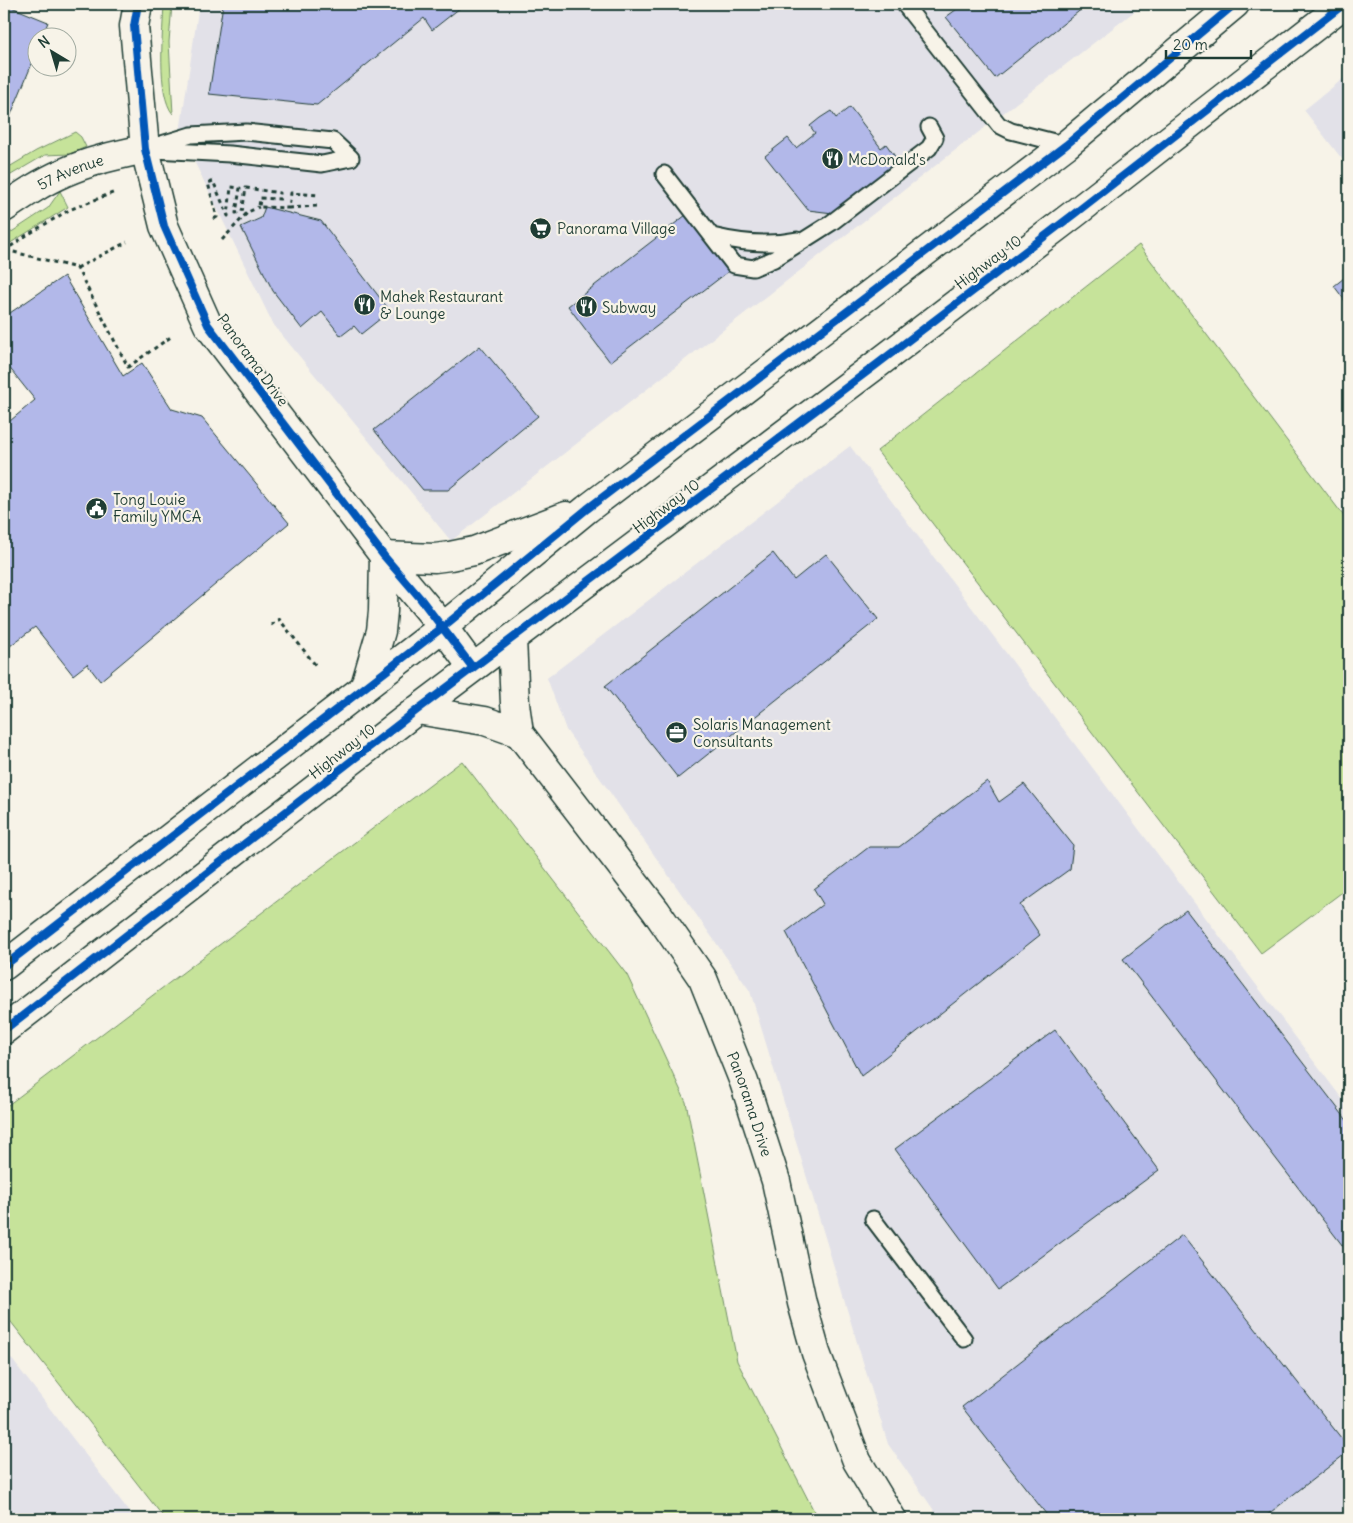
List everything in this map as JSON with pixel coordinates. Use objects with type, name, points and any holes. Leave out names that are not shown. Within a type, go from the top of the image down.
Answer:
[{"type":"main road","name":"Panorama Drive","points":[[138,4],[134,26],[145,149],[164,226],[208,325],[384,556],[443,627],[474,668]]},
{"type":"main road","points":[[4,966],[443,627],[587,509],[1066,145],[1236,4]]},
{"type":"main road","name":"Highway 10","points":[[4,1030],[417,710],[1066,220],[1344,4]]},
{"type":"main road","name":"57 Avenue","points":[[4,208],[36,186],[65,172],[105,158],[145,149]]},
{"type":"main road","points":[[365,686],[381,631],[384,556],[435,558],[474,551],[587,509]]},
{"type":"main road","points":[[417,710],[485,721],[519,733],[515,704],[512,639]]},
{"type":"main road","name":"Panorama Drive","points":[[519,733],[656,910],[703,978],[744,1082],[776,1181],[802,1303],[816,1353],[857,1462],[892,1519]]},
{"type":"lane","points":[[904,4],[999,125],[1011,131],[1066,145]]},
{"type":"lane","points":[[664,174],[734,264],[753,268],[774,259],[831,224],[930,148],[936,138],[929,127]]},
{"type":"lane","points":[[246,132],[333,142],[351,158],[322,164],[230,154],[145,149],[191,135],[246,132]]},
{"type":"lane","points":[[712,236],[735,242],[777,244],[804,239]]},
{"type":"lane","points":[[873,1219],[964,1339]]},
{"type":"path","points":[[214,219],[217,217],[208,183],[213,181],[228,216],[231,188],[240,188],[236,213],[242,212],[246,188],[280,193],[280,199],[260,198],[260,207]]},
{"type":"path","points":[[5,251],[33,231],[69,210],[115,192]]},
{"type":"path","points":[[289,208],[291,193],[318,195]]},
{"type":"path","points":[[222,240],[248,212],[260,207],[289,208],[317,206]]},
{"type":"path","points":[[5,251],[77,268],[127,242]]},
{"type":"path","points":[[77,268],[128,367],[172,336]]},
{"type":"path","points":[[271,625],[278,619],[317,667]]},
{"type":"shaded area","name":"Panorama Village","points":[[199,4],[1144,4],[451,541],[273,324],[180,132]]},
{"type":"shaded area","points":[[1349,74],[1349,168],[1304,110]]},
{"type":"shaded area","points":[[850,446],[1349,1108],[1349,1519],[940,1519],[888,1444],[750,991],[566,730],[547,678]]},
{"type":"shaded area","points":[[4,1349],[135,1519],[4,1519]]},
{"type":"green space","points":[[164,4],[172,4],[169,42],[173,114],[164,92],[162,77]]},
{"type":"green space","points":[[75,132],[81,137],[86,147],[70,154],[45,155],[4,179],[4,170],[36,151]]},
{"type":"green space","points":[[60,191],[68,207],[4,247],[4,237],[48,208]]},
{"type":"green space","points":[[1139,245],[1349,523],[1349,887],[1261,953],[877,451]]},
{"type":"green space","points":[[462,761],[627,975],[686,1102],[737,1361],[818,1519],[165,1519],[4,1313],[4,1108]]},
{"type":"building","points":[[4,4],[48,22],[46,28],[28,28],[28,73],[5,129]]},
{"type":"building","points":[[223,4],[465,4],[432,30],[424,18],[317,105],[209,94]]},
{"type":"building","points":[[964,4],[1088,4],[995,78],[946,17]]},
{"type":"building","name":"McDonald's","points":[[850,107],[881,148],[886,144],[899,162],[833,213],[808,210],[765,156],[788,138],[796,148],[815,133],[810,126],[820,118],[831,111],[836,118]]},
{"type":"building","points":[[265,207],[321,221],[390,311],[361,334],[354,326],[341,336],[322,312],[302,329],[273,291],[241,227],[261,218]]},
{"type":"building","points":[[686,215],[729,271],[610,362],[568,306]]},
{"type":"building","points":[[1349,274],[1349,306],[1334,286]]},
{"type":"building","points":[[64,276],[123,376],[142,363],[172,409],[202,418],[289,523],[100,681],[87,664],[73,675],[35,627],[10,646],[4,638],[4,426],[35,400],[4,361],[4,317]]},
{"type":"building","points":[[480,346],[538,416],[448,490],[423,490],[374,430]]},
{"type":"building","points":[[773,553],[794,580],[826,554],[878,619],[678,778],[605,686]]},
{"type":"building","points":[[987,781],[999,802],[1024,784],[1073,845],[1070,869],[1020,905],[1040,935],[861,1076],[786,932],[823,904],[814,889],[869,847],[899,847]]},
{"type":"building","points":[[1186,910],[1349,1123],[1349,1254],[1123,959]]},
{"type":"building","points":[[1055,1030],[1159,1170],[998,1289],[895,1149]]},
{"type":"building","points":[[1182,1235],[1349,1448],[1349,1451],[1262,1519],[1050,1519],[962,1407]]},
{"type":"cycle path","points":[[138,4],[134,26],[145,149],[164,226],[208,325],[384,556],[420,598],[473,668]]},
{"type":"cycle path","points":[[4,966],[443,627],[587,509],[1066,145],[1235,4]]},
{"type":"cycle path","points":[[4,1030],[417,710],[876,365],[1344,4]]},
{"type":"place","name":"McDonald's","points":[[832,159]]},
{"type":"place","name":"Panorama Village","points":[[541,228]]},
{"type":"place","name":"Mahek Restaurant & Lounge","points":[[364,305]]},
{"type":"place","name":"Subway","points":[[586,307]]},
{"type":"place","name":"Tong Louie Family YMCA","points":[[97,508]]},
{"type":"place","name":"Solaris Management Consultants","points":[[677,733]]}]
